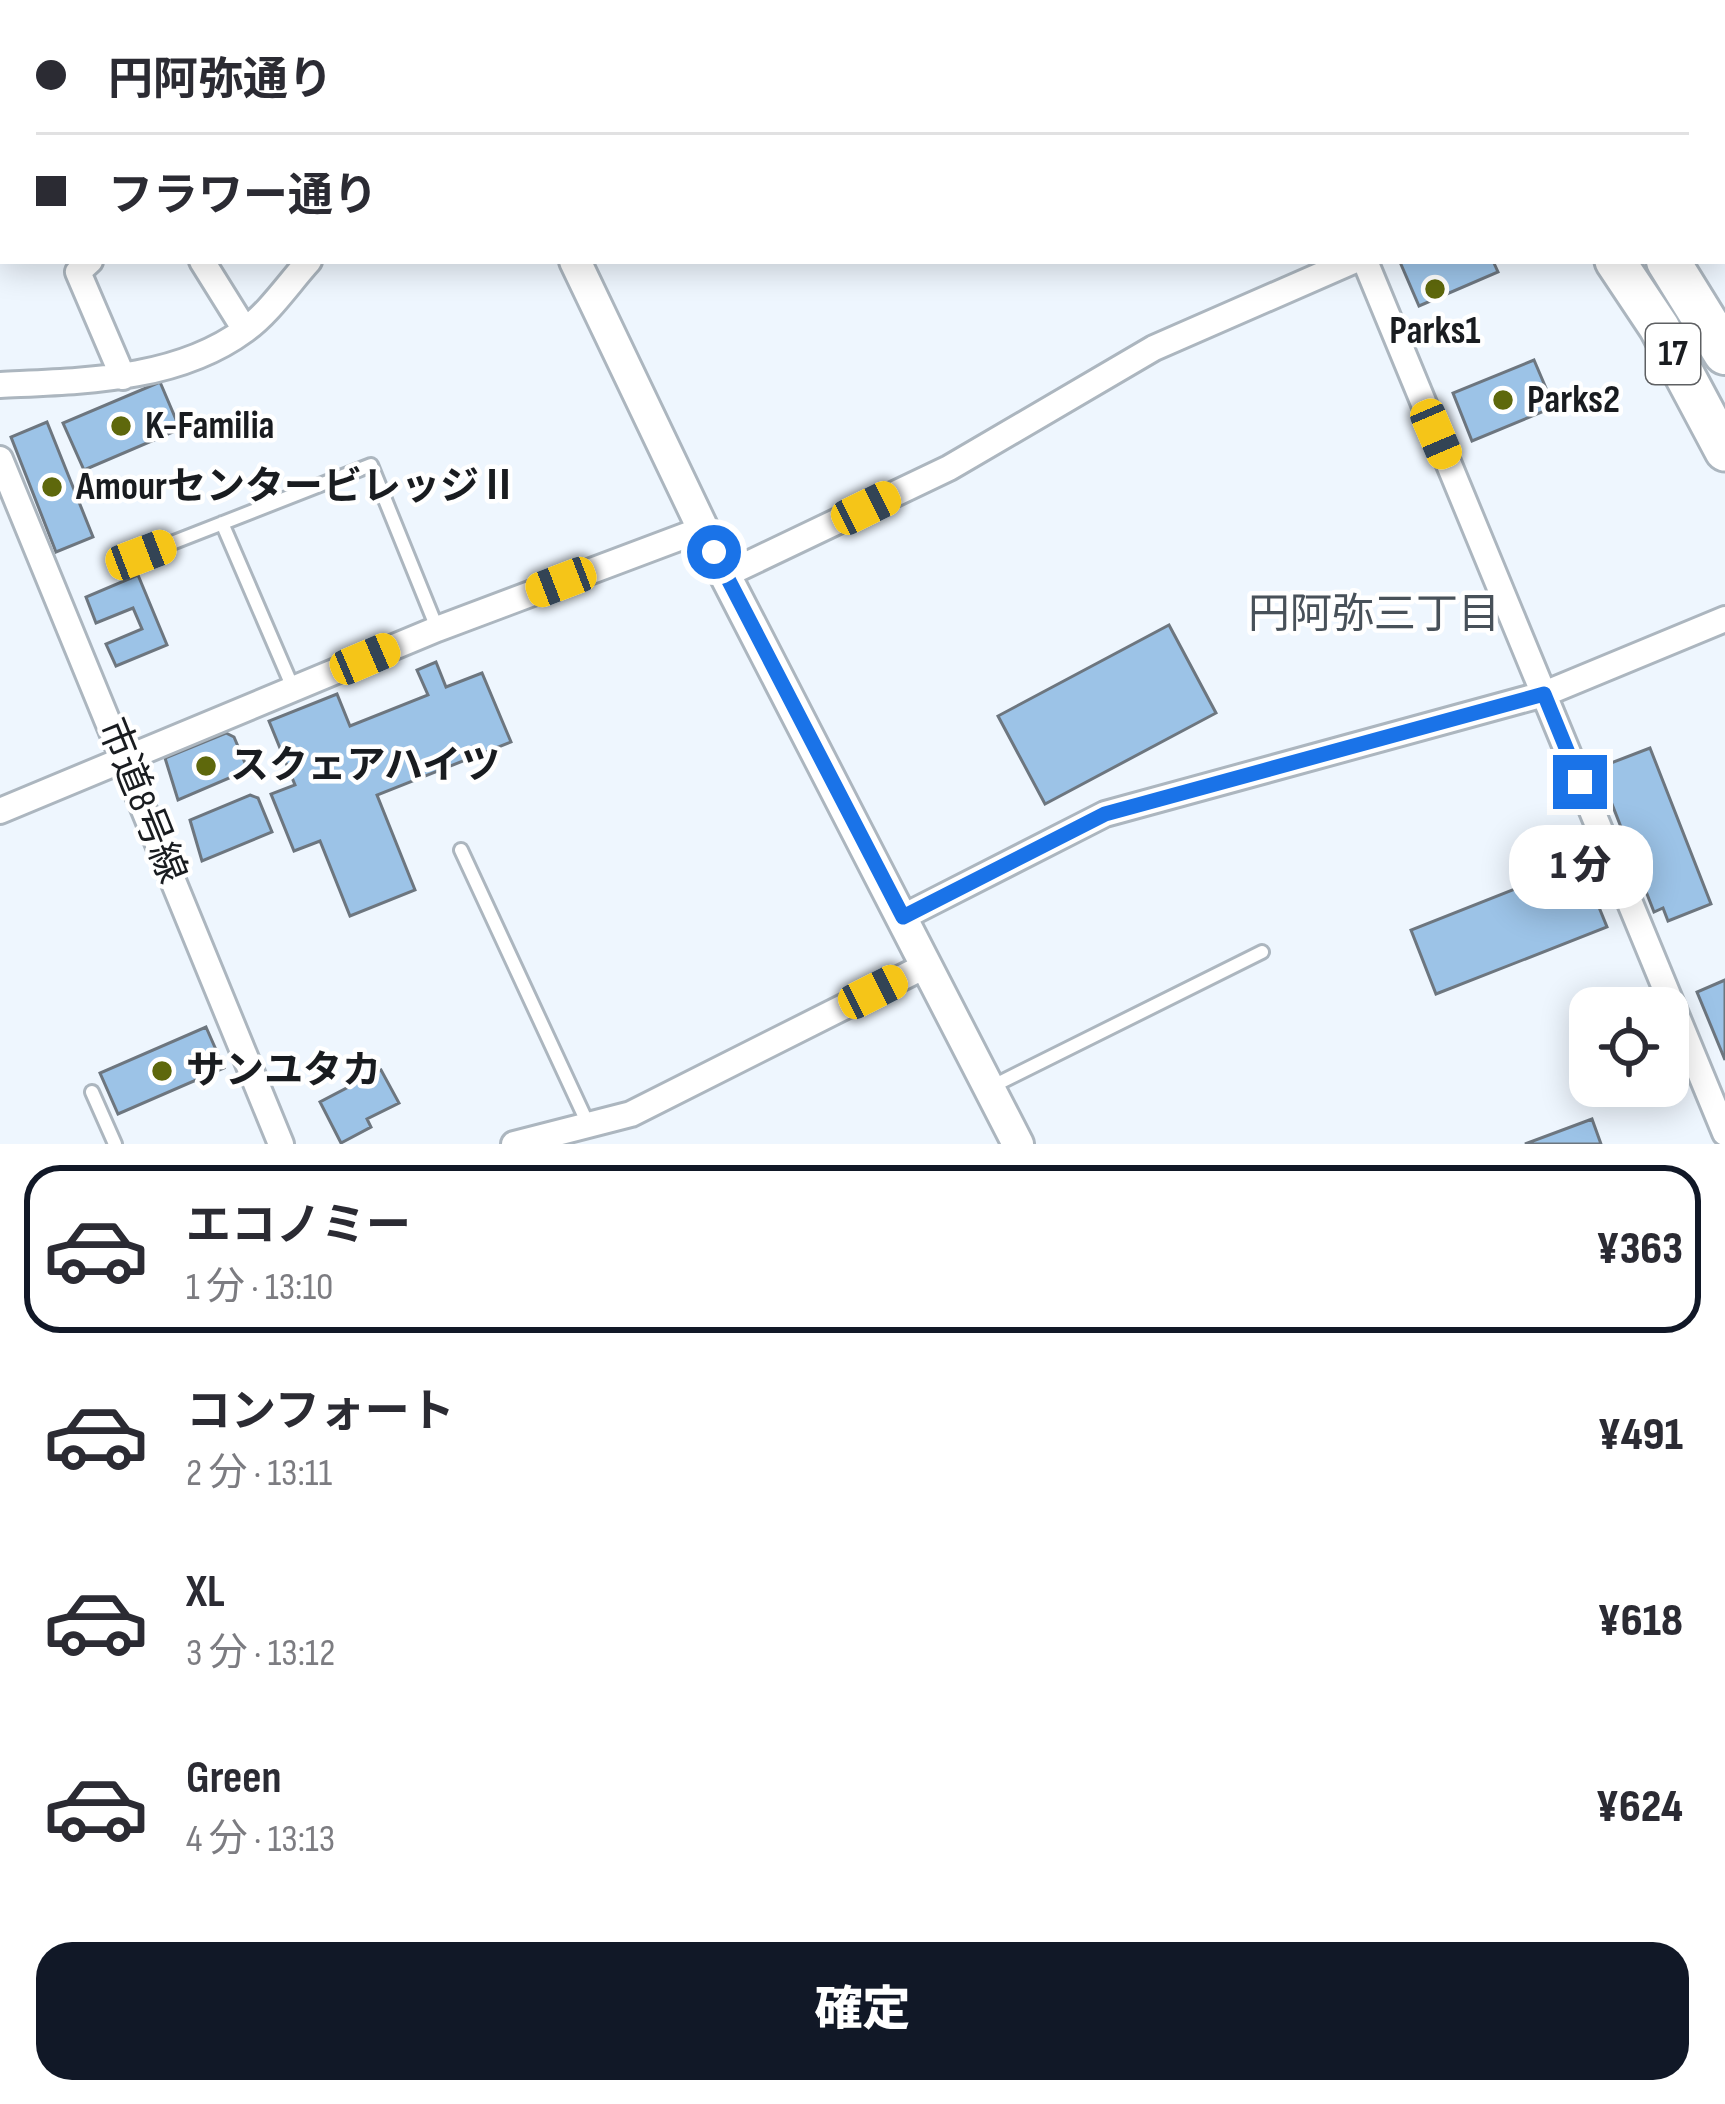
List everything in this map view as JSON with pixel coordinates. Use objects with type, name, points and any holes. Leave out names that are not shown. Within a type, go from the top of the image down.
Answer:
[{"type":"highway","name":"17","points":[[1617,264],[1659,327],[1725,451]]},
{"type":"highway","name":"17","points":[[1639,264],[1659,327]]},
{"type":"highway","points":[[1670,264],[1725,353]]},
{"type":"street","points":[[87,264],[78,272],[123,376]]},
{"type":"street","points":[[204,264],[245,330]]},
{"type":"street","points":[[0,385],[123,376],[184,359],[245,330],[306,264]]},
{"type":"street","points":[[725,575],[949,468],[1154,348],[1346,264]]},
{"type":"street","points":[[1366,264],[1725,1133]]},
{"type":"street","points":[[584,265],[725,575],[1018,1144]]},
{"type":"street","name":"市道8号線","points":[[0,458],[281,1144]]},
{"type":"street","points":[[0,811],[437,629],[703,529]]},
{"type":"street","points":[[903,917],[1105,814],[1544,694],[1725,619]]},
{"type":"street","points":[[514,1144],[631,1114],[927,965]]},
{"type":"lane","points":[[141,555],[371,465],[437,629]]},
{"type":"lane","points":[[222,523],[293,689]]},
{"type":"lane","points":[[461,850],[588,1125]]},
{"type":"lane","points":[[989,1088],[1262,952]]},
{"type":"lane","points":[[92,1092],[115,1144]]},
{"type":"building","name":"Parks1","points":[[1401,264],[1494,264],[1498,272],[1419,306]]},
{"type":"building","name":"Parks2","points":[[1534,360],[1554,407],[1472,441],[1453,393]]},
{"type":"building","name":"K-Familia","points":[[160,382],[180,429],[84,470],[63,423]]},
{"type":"building","name":"AmourセンタービレッジⅡ","points":[[47,422],[93,537],[56,552],[11,437]]},
{"type":"building","points":[[138,575],[167,645],[116,666],[106,644],[142,629],[133,608],[96,623],[86,597]]},
{"type":"building","points":[[1169,625],[1216,713],[1045,804],[998,716]]},
{"type":"building","points":[[436,662],[446,687],[482,673],[511,742],[377,795],[415,890],[350,916],[320,841],[294,851],[271,794],[295,785],[269,721],[337,694],[350,726],[428,695],[417,670]]},
{"type":"building","name":"スクェアハイツ","points":[[226,733],[234,737],[248,770],[178,800],[165,758]]},
{"type":"building","points":[[1650,748],[1711,904],[1668,921],[1663,908],[1654,912],[1598,768]]},
{"type":"building","name":"スクェアハイツ","points":[[250,795],[258,798],[272,832],[202,861],[190,820]]},
{"type":"building","points":[[1581,863],[1607,927],[1436,994],[1411,930]]},
{"type":"building","points":[[1725,980],[1725,1060],[1697,992]]},
{"type":"building","name":"サンユタカ","points":[[206,1027],[224,1068],[118,1114],[100,1073]]},
{"type":"building","points":[[381,1070],[399,1103],[367,1119],[371,1127],[341,1143],[320,1102]]},
{"type":"building","points":[[1592,1119],[1601,1144],[1525,1144]]},
{"type":"place","name":"Parks1","points":[[1435,289]]},
{"type":"place","name":"Parks2","points":[[1503,400]]},
{"type":"place","name":"K-Familia","points":[[121,426]]},
{"type":"place","name":"AmourセンタービレッジⅡ","points":[[52,487]]},
{"type":"place","name":"スクェアハイツ","points":[[206,766]]},
{"type":"place","name":"サンユタカ","points":[[162,1071]]},
{"type":"district","name":"円阿弥三丁目","points":[[1374,615]]},
{"type":"route","points":[[714,552],[903,917],[1105,814],[1544,694],[1580,782]]}]
